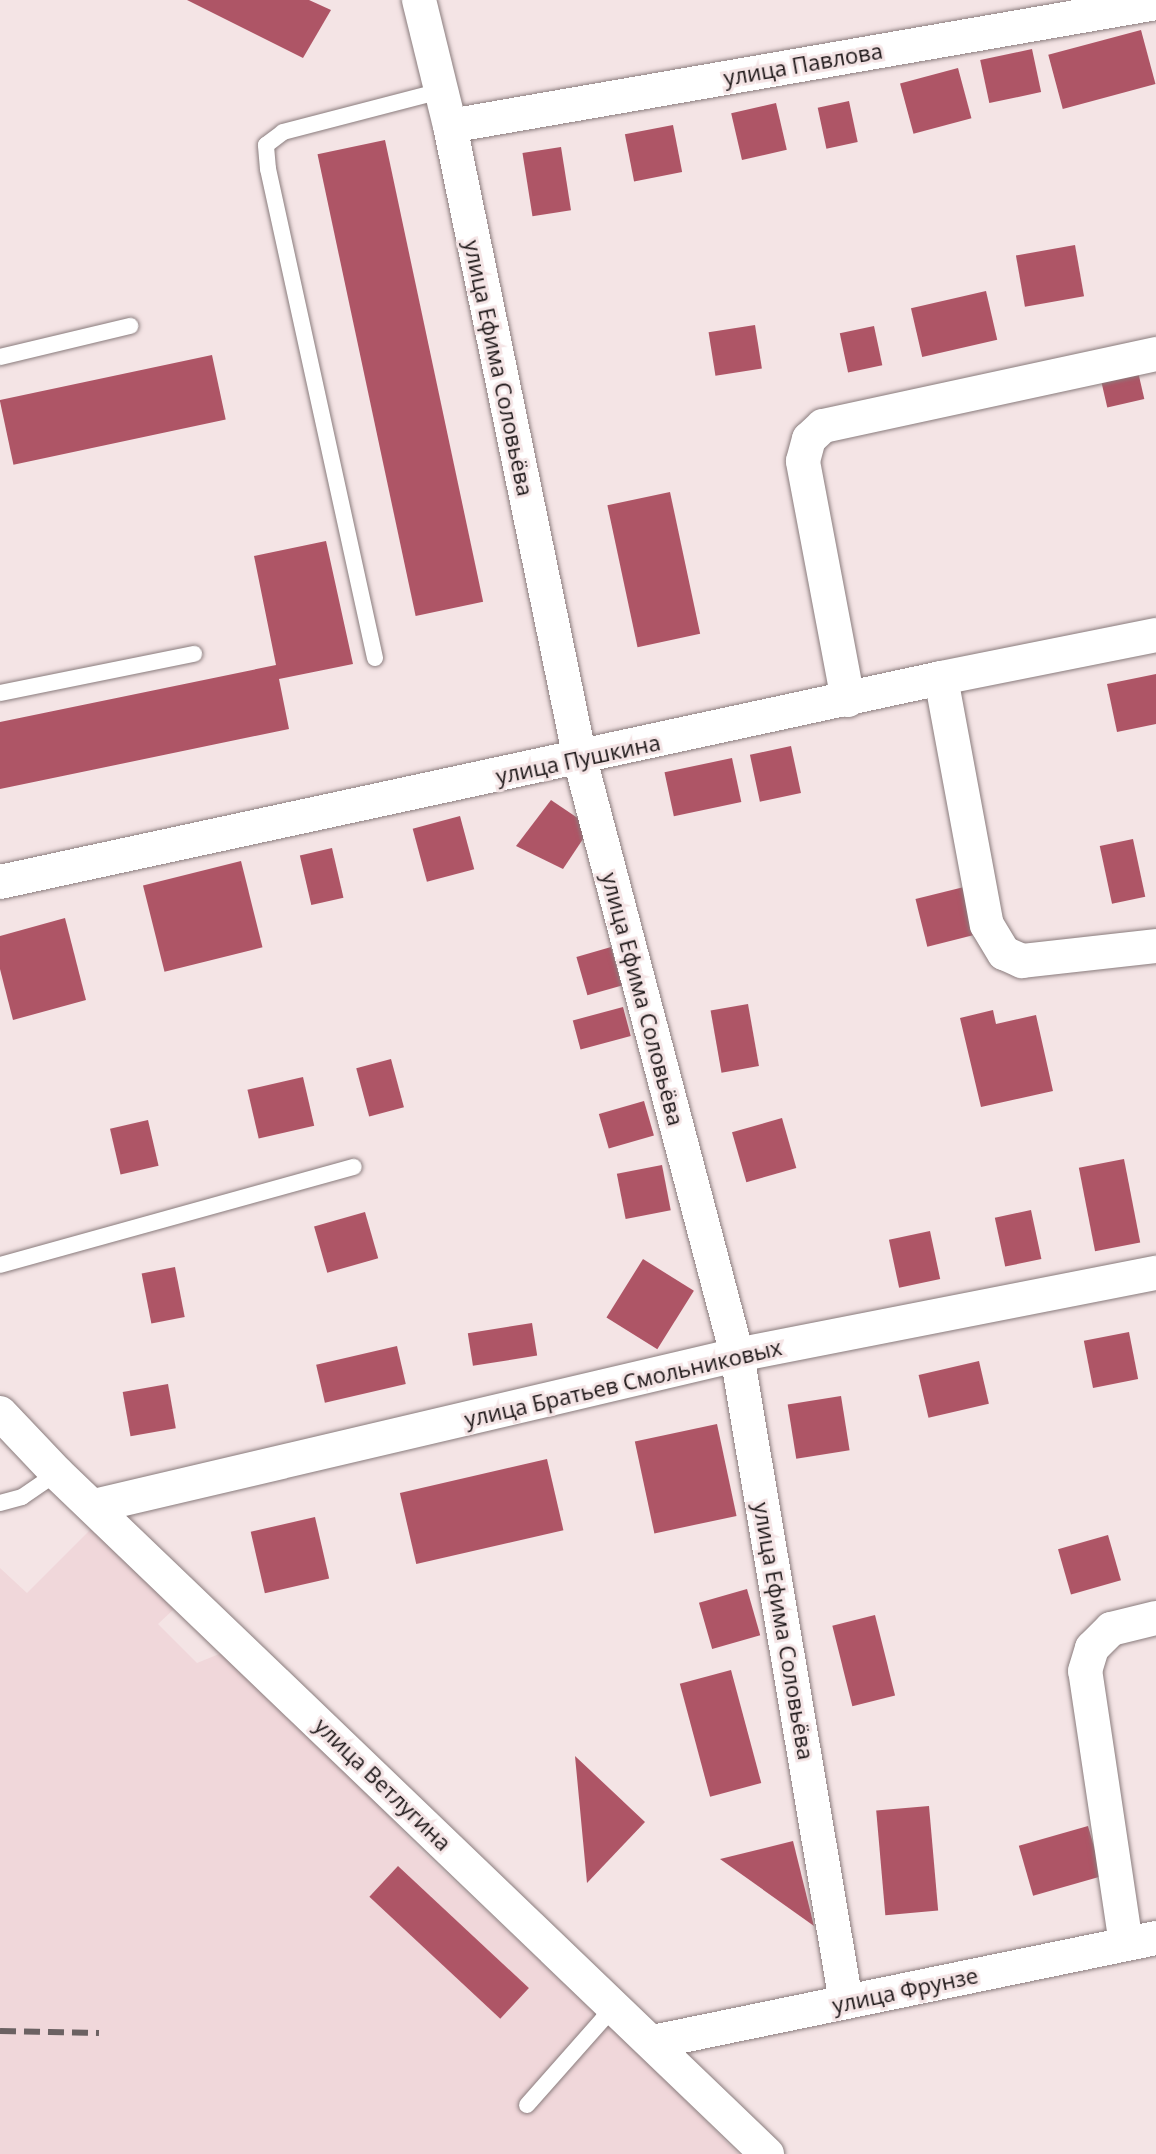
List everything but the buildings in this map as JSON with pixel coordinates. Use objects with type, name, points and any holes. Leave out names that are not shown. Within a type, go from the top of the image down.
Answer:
[{"type":"street","name":"улица Ефима Соловьёва","points":[[419,0],[450,126],[580,759],[737,1355],[846,2002]]},
{"type":"street","name":"улица Павлова","points":[[450,126],[1156,3]]},
{"type":"street","points":[[848,700],[803,461],[809,439],[823,426],[1156,354]]},
{"type":"street","name":"улица Пушкина","points":[[0,882],[580,759],[941,678],[1156,635]]},
{"type":"street","points":[[941,678],[987,925],[1004,953],[1022,961],[1156,946]]},
{"type":"street","name":"улица Братьев Смольниковых","points":[[94,1506],[737,1355],[1156,1273]]},
{"type":"street","name":"улица Ветлугина","points":[[0,1413],[57,1473],[767,2154]]},
{"type":"street","points":[[1141,1941],[1085,1671],[1092,1648],[1111,1629],[1156,1618]]},
{"type":"street","name":"улица Фрунзе","points":[[653,2042],[1141,1941]]},
{"type":"lane","points":[[375,658],[268,169],[266,145],[283,132],[440,91]]},
{"type":"lane","points":[[0,357],[130,326]]},
{"type":"lane","points":[[0,693],[194,654]]},
{"type":"lane","points":[[0,1265],[354,1167]]},
{"type":"lane","points":[[0,1503],[22,1497],[57,1473]]},
{"type":"lane","points":[[527,2105],[603,2019],[611,2004]]},
{"type":"shaded area","points":[[91,1529],[174,1609],[158,1624],[197,1663],[229,1650],[276,1693],[417,1847],[621,2035],[738,2154],[0,2154],[0,1568],[27,1593]]},
{"type":"railway","points":[[0,2031],[99,2033]]}]
